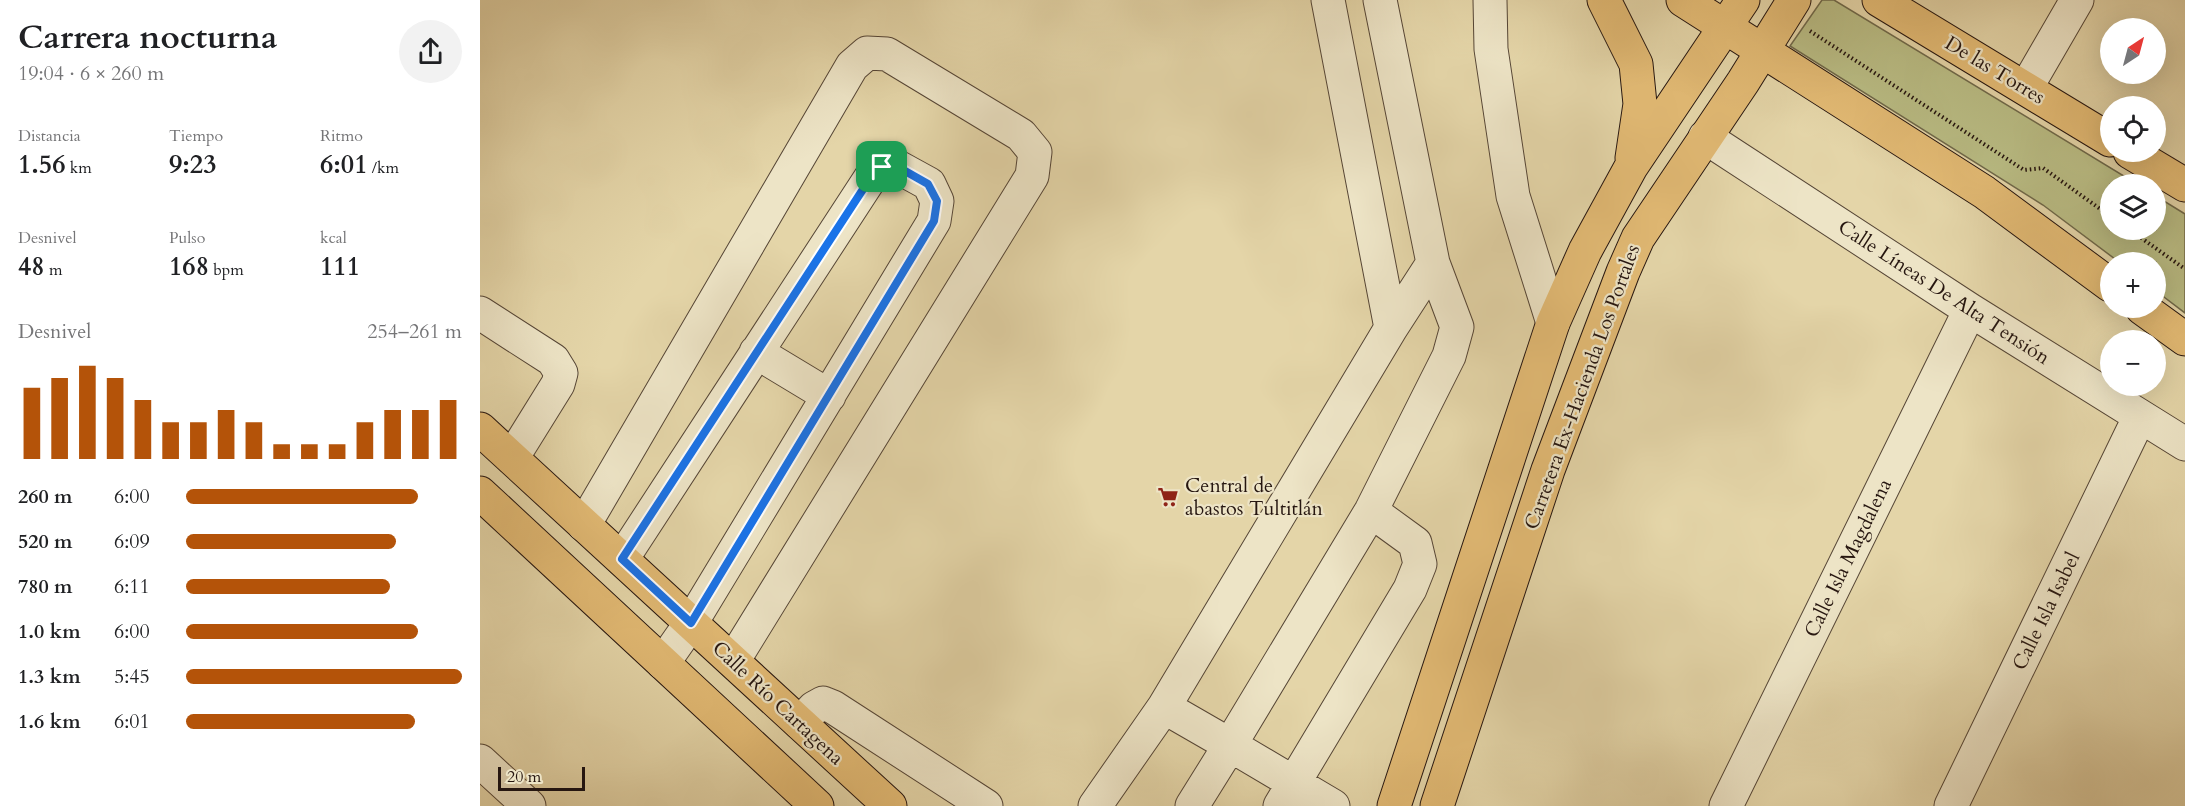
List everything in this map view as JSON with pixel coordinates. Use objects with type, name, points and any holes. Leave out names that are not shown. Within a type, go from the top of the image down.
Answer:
[{"type":"main road","points":[[1604,0],[1636,64],[1640,104],[1631,167]]},
{"type":"main road","points":[[1683,0],[1734,13],[1763,49],[1984,192],[2100,278]]},
{"type":"main road","name":"De las Torres","points":[[1879,0],[2100,134]]},
{"type":"main road","name":"Carretera Ex-Hacienda Los Portales","points":[[1437,806],[1548,470],[1623,272],[1638,238],[1789,7]]},
{"type":"main road","name":"Carretera Ex-Hacienda Los Portales","points":[[1394,806],[1553,323],[1585,250],[1631,167],[1734,13]]},
{"type":"main road","points":[[2147,162],[2185,185]]},
{"type":"main road","points":[[2156,318],[2185,339]]},
{"type":"main road","name":"Calle Río Cartagena","points":[[480,429],[890,806]]},
{"type":"main road","points":[[1509,454],[1548,470]]},
{"type":"main road","points":[[480,493],[817,806]]},
{"type":"street","points":[[1328,0],[1391,328]]},
{"type":"street","points":[[1192,806],[1371,510],[1449,356],[1456,327],[1433,263],[1380,0]]},
{"type":"street","points":[[1490,0],[1491,49],[1513,196],[1553,323]]},
{"type":"street","points":[[2026,88],[2077,0]]},
{"type":"street","points":[[584,525],[852,66],[867,52],[887,54],[1021,135],[1035,152],[1032,176],[733,661]]},
{"type":"street","name":"Calle Líneas De Alta Tensión","points":[[1705,137],[1970,310],[2185,444]]},
{"type":"street","points":[[622,559],[871,177],[882,167],[898,167],[928,184],[937,201],[934,221],[691,623],[663,663]]},
{"type":"street","points":[[1095,806],[1164,707],[1391,328],[1433,263]]},
{"type":"street","name":"Calle Isla Magdalena","points":[[1726,806],[1970,310]]},
{"type":"street","points":[[480,313],[553,360],[561,373],[558,384],[512,458]]},
{"type":"street","points":[[756,352],[829,396]]},
{"type":"street","name":"Calle Isla Isabel","points":[[1951,806],[2140,416]]},
{"type":"street","points":[[1287,795],[1410,589],[1420,564],[1414,543],[1371,510]]},
{"type":"street","points":[[800,723],[814,708],[823,703],[833,707],[986,806]]},
{"type":"street","points":[[1164,707],[1230,745],[1287,795],[1333,806]]},
{"type":"street","points":[[480,761],[529,806]]},
{"type":"path","points":[[1789,7],[2024,170],[2043,168],[2100,209]]},
{"type":"path","points":[[2144,240],[2185,268]]},
{"type":"green space","points":[[1822,0],[1834,0],[2121,174],[2100,174],[2100,240],[2166,240],[2166,202],[2185,214],[2185,313],[2166,299],[2166,252],[2106,252],[2043,205],[1790,46]]},
{"type":"place","name":"Central de abastos Tultitlán","points":[[1168,497]]},
{"type":"route","points":[[882,167],[898,167],[928,184],[937,201],[934,221],[691,623],[622,559],[871,177],[882,167]]}]
